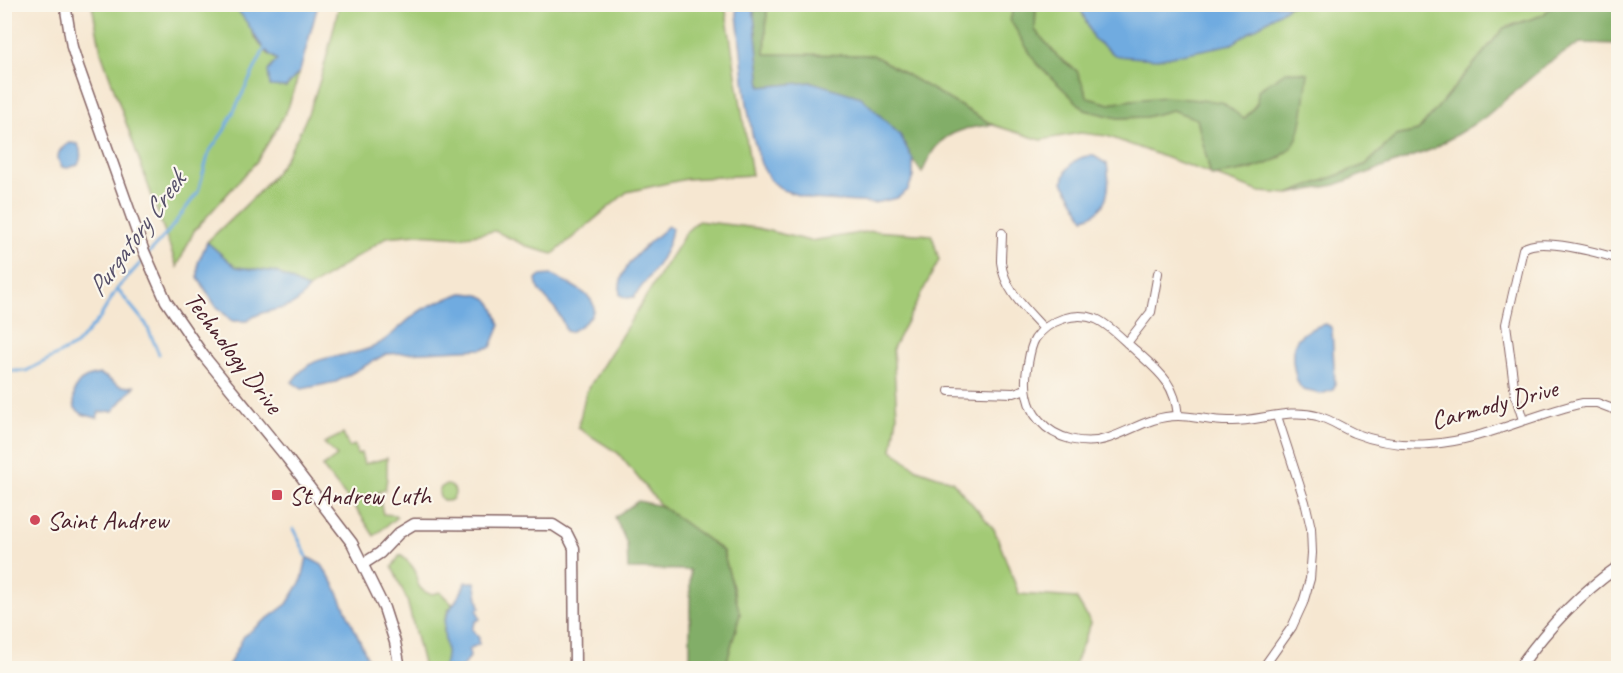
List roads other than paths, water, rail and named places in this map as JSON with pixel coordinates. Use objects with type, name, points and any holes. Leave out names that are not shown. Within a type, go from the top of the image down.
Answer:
[{"type":"street","name":"Technology Drive","points":[[65,4],[72,47],[143,249],[166,301],[188,336],[332,514],[352,543],[384,608],[400,669]]},
{"type":"street","points":[[1002,233],[1001,263],[1006,279],[1013,294],[1044,329]]},
{"type":"street","points":[[1523,420],[1515,394],[1506,324],[1523,249],[1533,244],[1565,246],[1618,259]]},
{"type":"street","points":[[1127,343],[1151,312],[1158,273]]},
{"type":"street","points":[[1082,316],[1096,319],[1127,343],[1168,382],[1177,403],[1178,416],[1155,418],[1109,438],[1081,441],[1055,435],[1045,427],[1030,406],[1026,389],[1030,352],[1035,339],[1044,329],[1068,317],[1082,316]]},
{"type":"street","points":[[949,391],[1014,393],[1026,389]]},
{"type":"street","name":"Carmody Drive","points":[[1178,416],[1234,421],[1300,413],[1317,416],[1354,433],[1377,440],[1402,444],[1429,444],[1473,436],[1583,402],[1597,403],[1618,411]]},
{"type":"street","points":[[1263,669],[1292,627],[1303,603],[1310,579],[1312,553],[1311,528],[1305,502],[1277,416]]},
{"type":"street","points":[[363,564],[380,553],[399,533],[414,524],[554,525],[567,534],[574,548],[575,669]]},
{"type":"street","points":[[1519,669],[1549,630],[1575,603],[1618,567]]},
{"type":"water","points":[[232,5],[318,5],[300,71],[286,87],[270,86],[268,71],[277,60],[263,47],[245,19]]},
{"type":"water","points":[[736,5],[753,5],[761,87],[812,82],[861,97],[900,135],[913,160],[913,177],[908,190],[897,198],[874,203],[810,199],[783,190],[770,180],[761,164],[752,134]]},
{"type":"water","points":[[1079,5],[1291,5],[1232,44],[1157,59],[1116,56],[1093,38]]},
{"type":"water","points":[[70,143],[78,144],[80,149],[78,165],[62,167],[58,159],[59,153]]},
{"type":"water","points":[[1088,156],[1094,156],[1107,164],[1109,181],[1106,197],[1099,210],[1084,218],[1063,182],[1071,164]]},
{"type":"water","points":[[668,226],[672,228],[667,247],[652,273],[634,297],[627,298],[620,295],[620,284],[628,265]]},
{"type":"water","points":[[207,242],[236,267],[276,272],[308,289],[301,298],[287,307],[259,314],[247,321],[232,321],[215,305],[198,278],[198,263]]},
{"type":"water","points":[[552,275],[584,293],[591,299],[594,306],[592,314],[585,322],[570,332],[566,331],[558,313],[537,284],[536,279],[539,276]]},
{"type":"water","points":[[462,293],[484,297],[494,309],[500,325],[491,347],[386,354],[336,382],[302,389],[292,382],[310,364],[375,346],[423,309]]},
{"type":"water","points":[[1325,324],[1332,330],[1335,385],[1333,390],[1321,394],[1303,390],[1299,385],[1294,368],[1293,351],[1294,344],[1302,334]]},
{"type":"water","points":[[100,374],[116,384],[135,386],[113,411],[99,412],[97,418],[82,414],[75,408],[74,394],[81,380]]},
{"type":"water","points":[[307,557],[322,565],[334,584],[369,661],[370,668],[227,668],[244,636],[287,604],[302,580]]},
{"type":"water","points":[[465,582],[475,582],[480,619],[476,621],[472,629],[479,638],[479,644],[469,649],[470,657],[461,668],[443,668],[446,655],[445,621]]},
{"type":"waterway","name":"Purgatory Creek","points":[[148,254],[198,192],[209,152],[224,131],[265,48]]},
{"type":"waterway","name":"Purgatory Creek","points":[[4,371],[26,371],[76,345],[99,319],[117,289],[144,259]]},
{"type":"waterway","points":[[117,289],[146,324],[159,354]]},
{"type":"waterway","points":[[294,529],[307,557]]},
{"type":"place","name":"St Andrew Luth","points":[[277,495]]},
{"type":"place","name":"Saint Andrew","points":[[35,520]]}]
